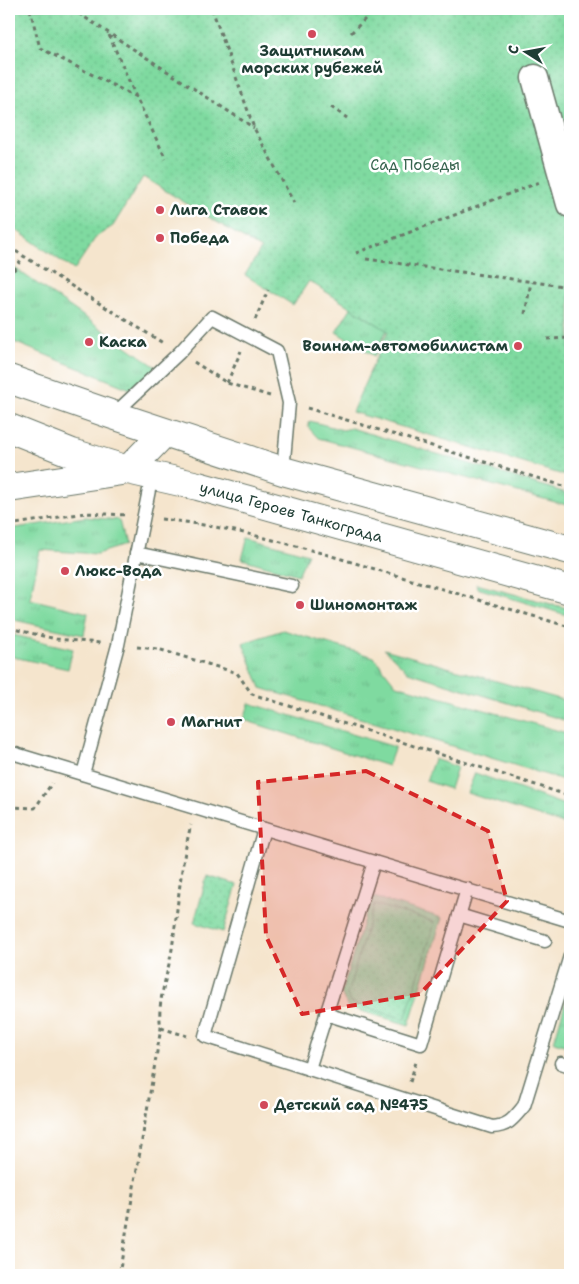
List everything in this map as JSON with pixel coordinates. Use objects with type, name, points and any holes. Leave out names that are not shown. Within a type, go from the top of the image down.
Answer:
[{"type":"main road","points":[[9,379],[164,433],[283,471],[570,550]]},
{"type":"main road","points":[[9,428],[72,453],[140,473],[164,433]]},
{"type":"main road","name":"улица Героев Танкограда","points":[[9,488],[140,473],[198,486],[570,590]]},
{"type":"street","points":[[535,78],[570,204]]},
{"type":"lane","points":[[113,415],[179,353],[212,317],[277,351],[289,402],[283,471]]},
{"type":"lane","points":[[83,774],[118,645],[136,553],[140,473]]},
{"type":"lane","points":[[136,553],[292,586]]},
{"type":"lane","points":[[9,752],[570,920]]},
{"type":"lane","points":[[264,828],[205,1036],[492,1127],[504,1126],[524,1106],[570,956]]},
{"type":"lane","points":[[309,1069],[374,862]]},
{"type":"lane","points":[[326,1014],[421,1044],[466,890]]},
{"type":"lane","points":[[459,915],[545,941]]},
{"type":"path","points":[[30,9],[40,48],[136,97]]},
{"type":"path","points":[[72,9],[254,128]]},
{"type":"path","points":[[212,9],[254,128],[294,203]]},
{"type":"path","points":[[351,32],[365,19]]},
{"type":"path","points":[[108,33],[166,159]]},
{"type":"path","points":[[331,107],[347,118]]},
{"type":"path","points":[[356,253],[562,174]]},
{"type":"path","points":[[9,247],[227,383],[570,488]]},
{"type":"path","points":[[9,277],[23,257]]},
{"type":"path","points":[[366,259],[570,287]]},
{"type":"path","points":[[526,314],[531,282]]},
{"type":"path","points":[[547,339],[570,338]]},
{"type":"path","points":[[9,525],[85,513],[130,515]]},
{"type":"path","points":[[161,518],[239,531],[312,550],[570,627]]},
{"type":"path","points":[[9,628],[56,639],[158,649],[237,673],[252,694],[570,796]]},
{"type":"path","points":[[9,807],[35,808],[63,768]]},
{"type":"path","points":[[120,1275],[162,1028],[159,1016],[171,952],[185,848],[196,808]]},
{"type":"path","points":[[162,1028],[191,1037]]},
{"type":"path","points":[[404,1100],[421,1044]]},
{"type":"highlighted area","points":[[366,771],[488,831],[507,901],[420,994],[302,1014],[266,936],[258,782]]},
{"type":"green space","name":"Сад Победы","points":[[9,9],[570,9],[570,477],[352,412],[388,331],[309,281],[293,305],[245,275],[261,249],[143,177],[113,226],[96,237],[74,270],[9,225]]},
{"type":"green space","points":[[9,264],[156,367],[150,382],[130,389],[9,340]]},
{"type":"green space","points":[[351,308],[387,330],[374,356],[336,332]]},
{"type":"green space","points":[[310,421],[343,430],[351,428],[570,494],[570,506],[318,438],[308,427]]},
{"type":"green space","points":[[85,517],[119,520],[125,545],[97,554],[40,550],[30,599],[88,613],[84,635],[9,619],[9,529]]},
{"type":"green space","points":[[248,537],[308,554],[298,575],[242,559]]},
{"type":"green space","points":[[476,584],[570,609],[570,616],[477,588]]},
{"type":"green space","points":[[283,630],[374,657],[396,685],[570,734],[570,782],[261,688],[243,643]]},
{"type":"green space","points":[[9,634],[73,649],[68,669],[9,656]]},
{"type":"green space","points":[[384,649],[570,702],[570,722],[408,672]]},
{"type":"green space","points":[[249,703],[395,747],[388,766],[244,720]]},
{"type":"green space","points":[[434,759],[457,767],[450,789],[426,781]]},
{"type":"green space","points":[[475,773],[570,807],[570,826],[467,793]]},
{"type":"green space","points":[[207,876],[237,885],[223,932],[194,923]]},
{"type":"green space","points":[[371,896],[442,918],[409,1025],[348,1007],[341,993]]},
{"type":"green space","points":[[374,904],[435,922],[405,1019],[351,1003],[347,995]]},
{"type":"green space","points":[[570,986],[570,1047],[554,1042]]},
{"type":"place","name":"Защитникам морских рубежей","points":[[312,34]]},
{"type":"place","name":"Лига Ставок","points":[[160,210]]},
{"type":"place","name":"Победа","points":[[160,238]]},
{"type":"place","name":"Каска","points":[[89,342]]},
{"type":"place","name":"Воинам-автомобилистам","points":[[518,346]]},
{"type":"place","name":"Люкс-Вода","points":[[65,571]]},
{"type":"place","name":"Шиномонтаж","points":[[300,605]]},
{"type":"place","name":"Магнит","points":[[171,722]]},
{"type":"place","name":"Детский сад №475","points":[[264,1105]]}]
